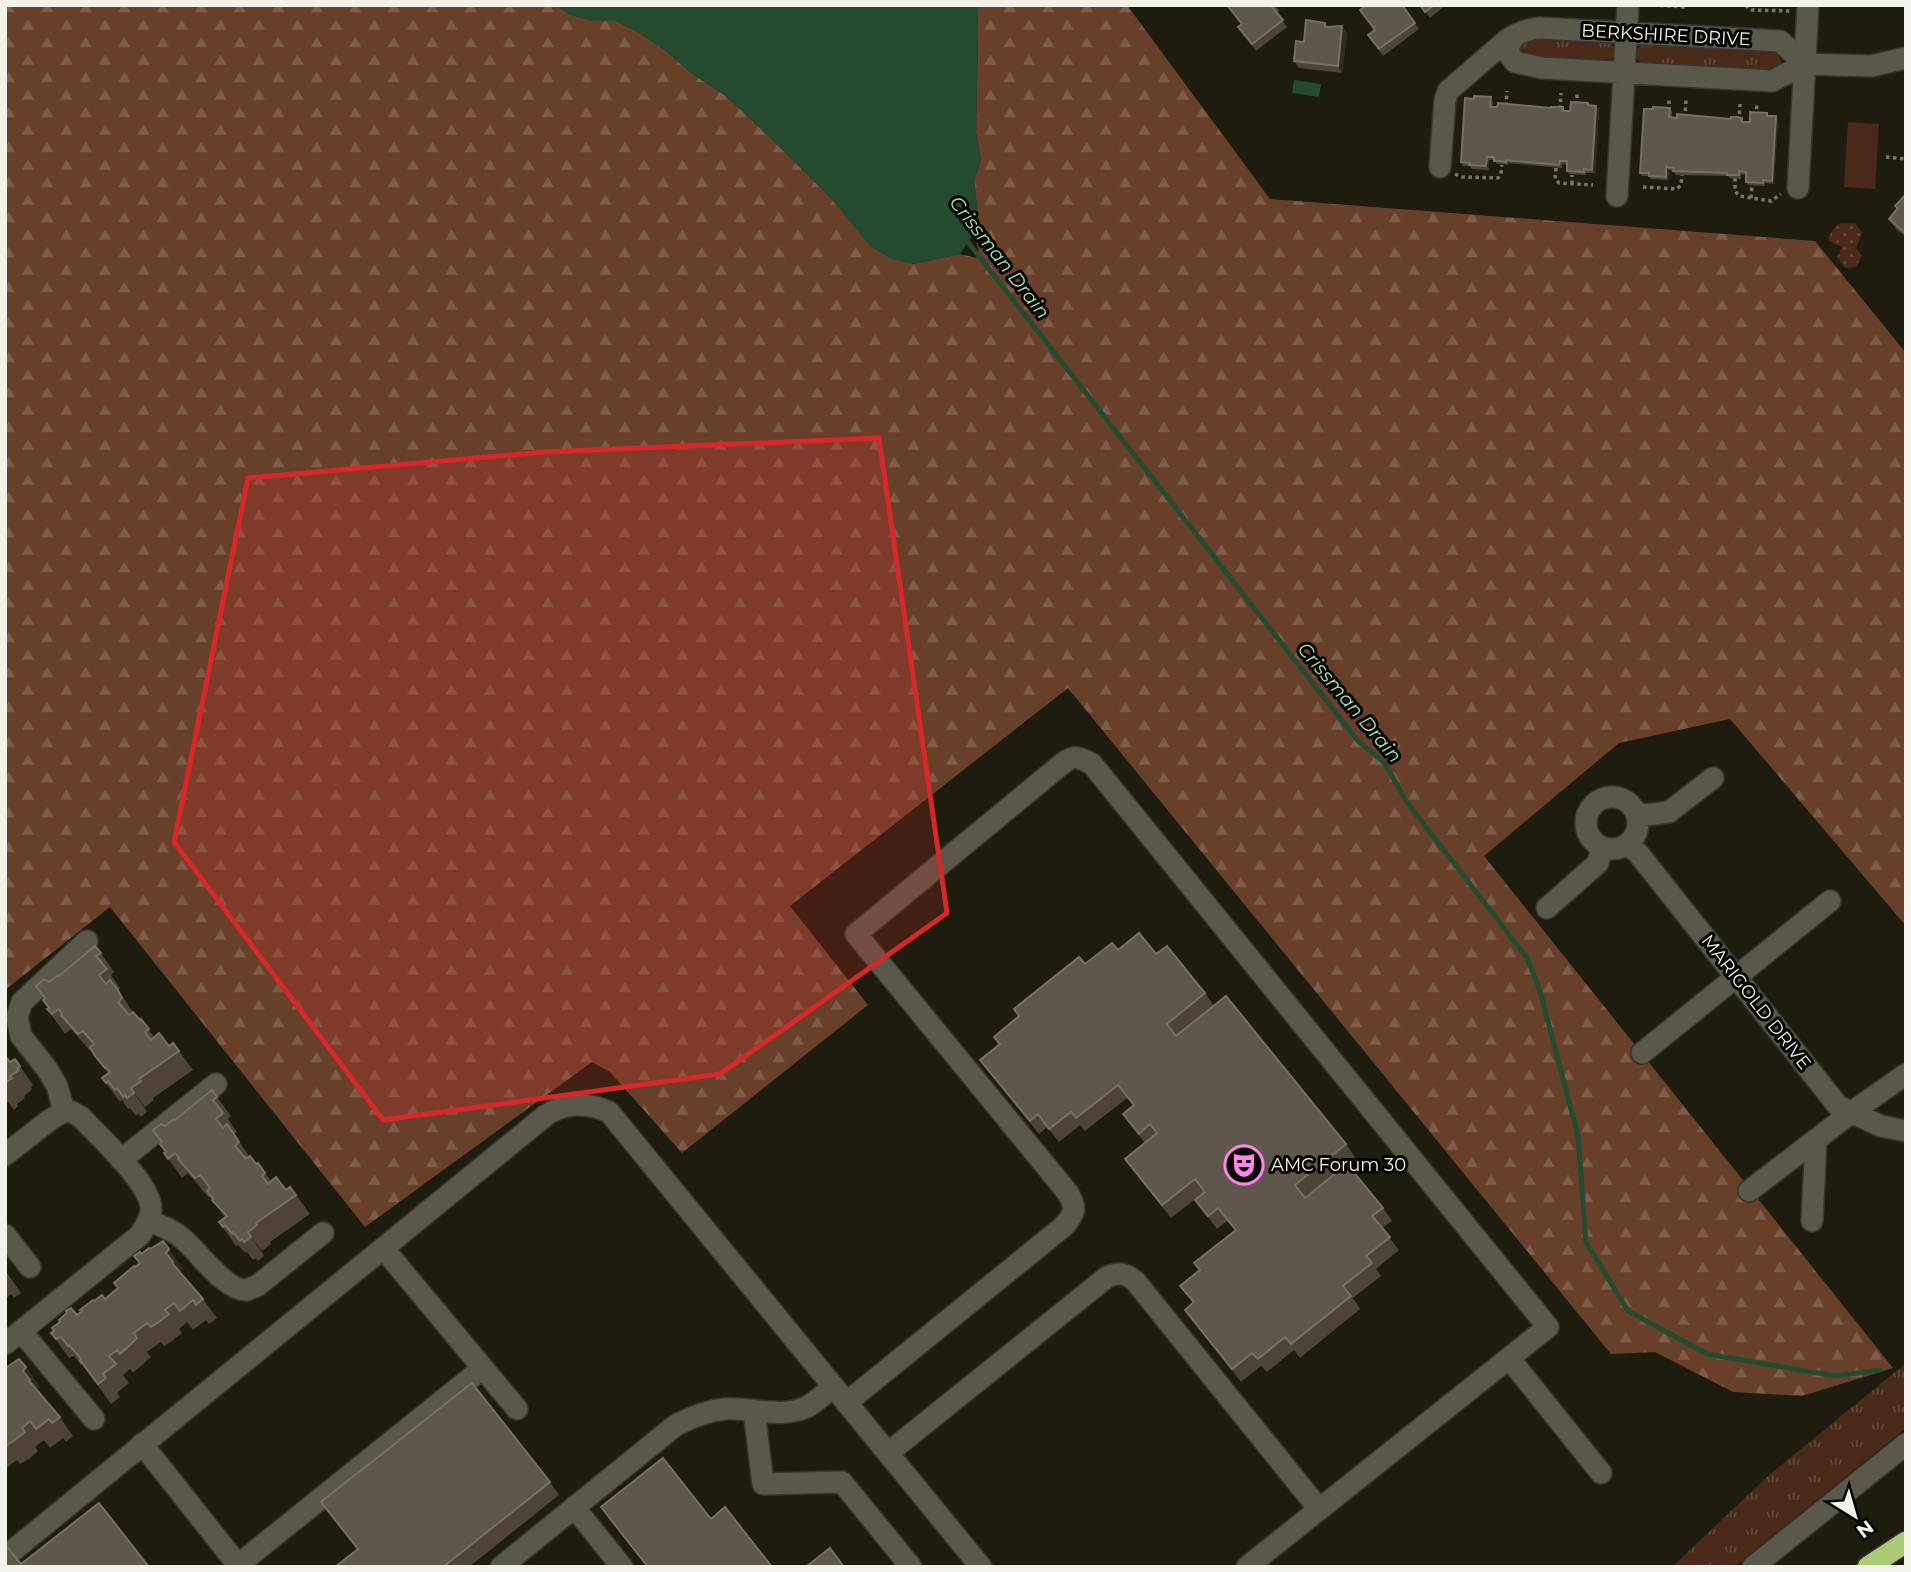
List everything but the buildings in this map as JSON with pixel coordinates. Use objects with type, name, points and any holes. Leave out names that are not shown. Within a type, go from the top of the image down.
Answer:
[{"type":"highway","points":[[1868,1567],[1906,1542]]},
{"type":"highway","points":[[1876,1567],[1906,1542]]},
{"type":"street","points":[[1617,196],[1628,5]]},
{"type":"street","points":[[1793,188],[1805,64],[1804,8]]},
{"type":"street","name":"BERKSHIRE DRIVE","points":[[1444,167],[1446,96],[1452,86],[1507,40],[1528,29],[1780,41],[1805,64]]},
{"type":"street","points":[[1516,62],[1508,53],[1512,39],[1518,33]]},
{"type":"street","points":[[1479,63],[1516,62],[1542,68],[1772,81],[1805,64],[1871,65],[1906,58]]},
{"type":"street","points":[[501,1567],[677,1425],[692,1417],[724,1409],[780,1413],[840,1395],[1064,1226],[1073,1215],[1074,1205],[1068,1193],[856,934],[1070,758],[1079,758],[1092,764],[1548,1327],[1247,1567]]},
{"type":"street","points":[[1637,816],[1670,811],[1713,778]]},
{"type":"street","points":[[1608,797],[1618,798],[1633,808],[1637,816],[1636,832],[1627,844],[1611,849],[1594,842],[1586,825],[1587,815],[1599,801],[1608,797]]},
{"type":"street","name":"MARIGOLD DRIVE","points":[[1627,844],[1638,853],[1838,1106],[1881,1126],[1906,1131]]},
{"type":"street","points":[[1547,908],[1598,863],[1602,847]]},
{"type":"street","points":[[1642,1053],[1830,901]]},
{"type":"street","points":[[64,1111],[57,1087],[47,1069],[21,1036],[17,1017],[22,1002],[87,941]]},
{"type":"street","points":[[1749,1191],[1906,1074]]},
{"type":"street","points":[[121,1160],[216,1084]]},
{"type":"street","points":[[5,1557],[553,1110],[573,1105],[609,1112],[981,1567]]},
{"type":"street","points":[[5,1155],[64,1111],[72,1112],[81,1117],[136,1175],[146,1192],[151,1207],[149,1221],[140,1235],[13,1338],[94,1419]]},
{"type":"street","points":[[1812,1221],[1816,1140]]},
{"type":"street","points":[[149,1221],[172,1230],[227,1282],[238,1289],[247,1290],[257,1286],[323,1233]]},
{"type":"street","points":[[5,1235],[30,1267]]},
{"type":"street","points":[[383,1248],[517,1409]]},
{"type":"street","points":[[888,1453],[1107,1277],[1118,1273],[1127,1274],[1319,1509]]},
{"type":"street","points":[[1509,1358],[1601,1473]]},
{"type":"street","points":[[142,1444],[238,1565],[483,1368]]},
{"type":"street","points":[[754,1411],[763,1483],[842,1482],[911,1567]]},
{"type":"street","points":[[1754,1567],[1906,1444]]},
{"type":"street","points":[[574,1507],[622,1567]]},
{"type":"path","points":[[1653,5],[1688,5]]},
{"type":"path","points":[[1746,5],[1749,9],[1804,8]]},
{"type":"path","points":[[1506,107],[1507,91]]},
{"type":"path","points":[[1560,110],[1561,93]]},
{"type":"path","points":[[1577,94],[1577,105]]},
{"type":"path","points":[[1669,111],[1670,99]]},
{"type":"path","points":[[1685,118],[1686,100]]},
{"type":"path","points":[[1739,121],[1740,104]]},
{"type":"path","points":[[1756,116],[1757,104]]},
{"type":"path","points":[[1886,157],[1906,159]]},
{"type":"path","points":[[1444,167],[1458,176],[1498,178],[1502,164]]},
{"type":"path","points":[[1556,167],[1556,181],[1562,184],[1593,185]]},
{"type":"path","points":[[1485,169],[1485,178]]},
{"type":"path","points":[[1572,184],[1573,175]]},
{"type":"path","points":[[1643,187],[1679,187],[1682,175]]},
{"type":"path","points":[[1735,178],[1734,188],[1737,194],[1751,198],[1774,200],[1793,188]]},
{"type":"path","points":[[1664,188],[1665,180]]},
{"type":"path","points":[[1751,198],[1752,185]]},
{"type":"highlighted area","points":[[879,438],[947,913],[720,1074],[383,1120],[174,842],[248,478],[544,452]]},
{"type":"green space","points":[[5,5],[556,5],[569,14],[593,21],[616,21],[666,51],[691,73],[726,96],[831,198],[871,246],[913,264],[960,254],[981,259],[974,233],[978,215],[974,180],[981,161],[976,133],[977,5],[1127,5],[1270,199],[1815,241],[1906,353],[1906,926],[1730,719],[1619,743],[1484,856],[1893,1368],[1802,1396],[1733,1392],[1655,1352],[1611,1354],[1068,688],[790,906],[868,1005],[682,1153],[610,1072],[592,1062],[365,1227],[110,907],[5,990]]},
{"type":"green space","points":[[1536,37],[1607,41],[1613,45],[1615,52],[1613,59],[1605,63],[1535,59],[1523,54],[1520,46],[1521,42]]},
{"type":"green space","points":[[1643,43],[1773,50],[1781,62],[1772,72],[1642,65],[1636,54]]},
{"type":"green space","points":[[1848,122],[1879,124],[1875,189],[1844,187]]},
{"type":"green space","points":[[1840,223],[1855,223],[1862,233],[1856,248],[1862,256],[1856,267],[1845,268],[1837,257],[1842,247],[1828,241],[1831,232]]},
{"type":"green space","points":[[1906,1363],[1906,1428],[1734,1567],[1672,1567],[1769,1475]]},
{"type":"shaded area","points":[[556,5],[977,5],[976,133],[981,161],[974,180],[978,215],[974,233],[960,254],[913,264],[891,259],[870,246],[831,198],[726,96],[638,32],[616,21],[593,21],[569,14]]},
{"type":"shaded area","points":[[1294,80],[1321,84],[1319,97],[1292,93]]},
{"type":"waterway","name":"Crissman Drain","points":[[964,237],[1358,741],[1384,762],[1406,801],[1527,958],[1540,991],[1578,1136],[1586,1242],[1628,1311],[1707,1354],[1835,1376],[1880,1370]]},
{"type":"place","name":"AMC Forum 30","points":[[1244,1165]]}]
